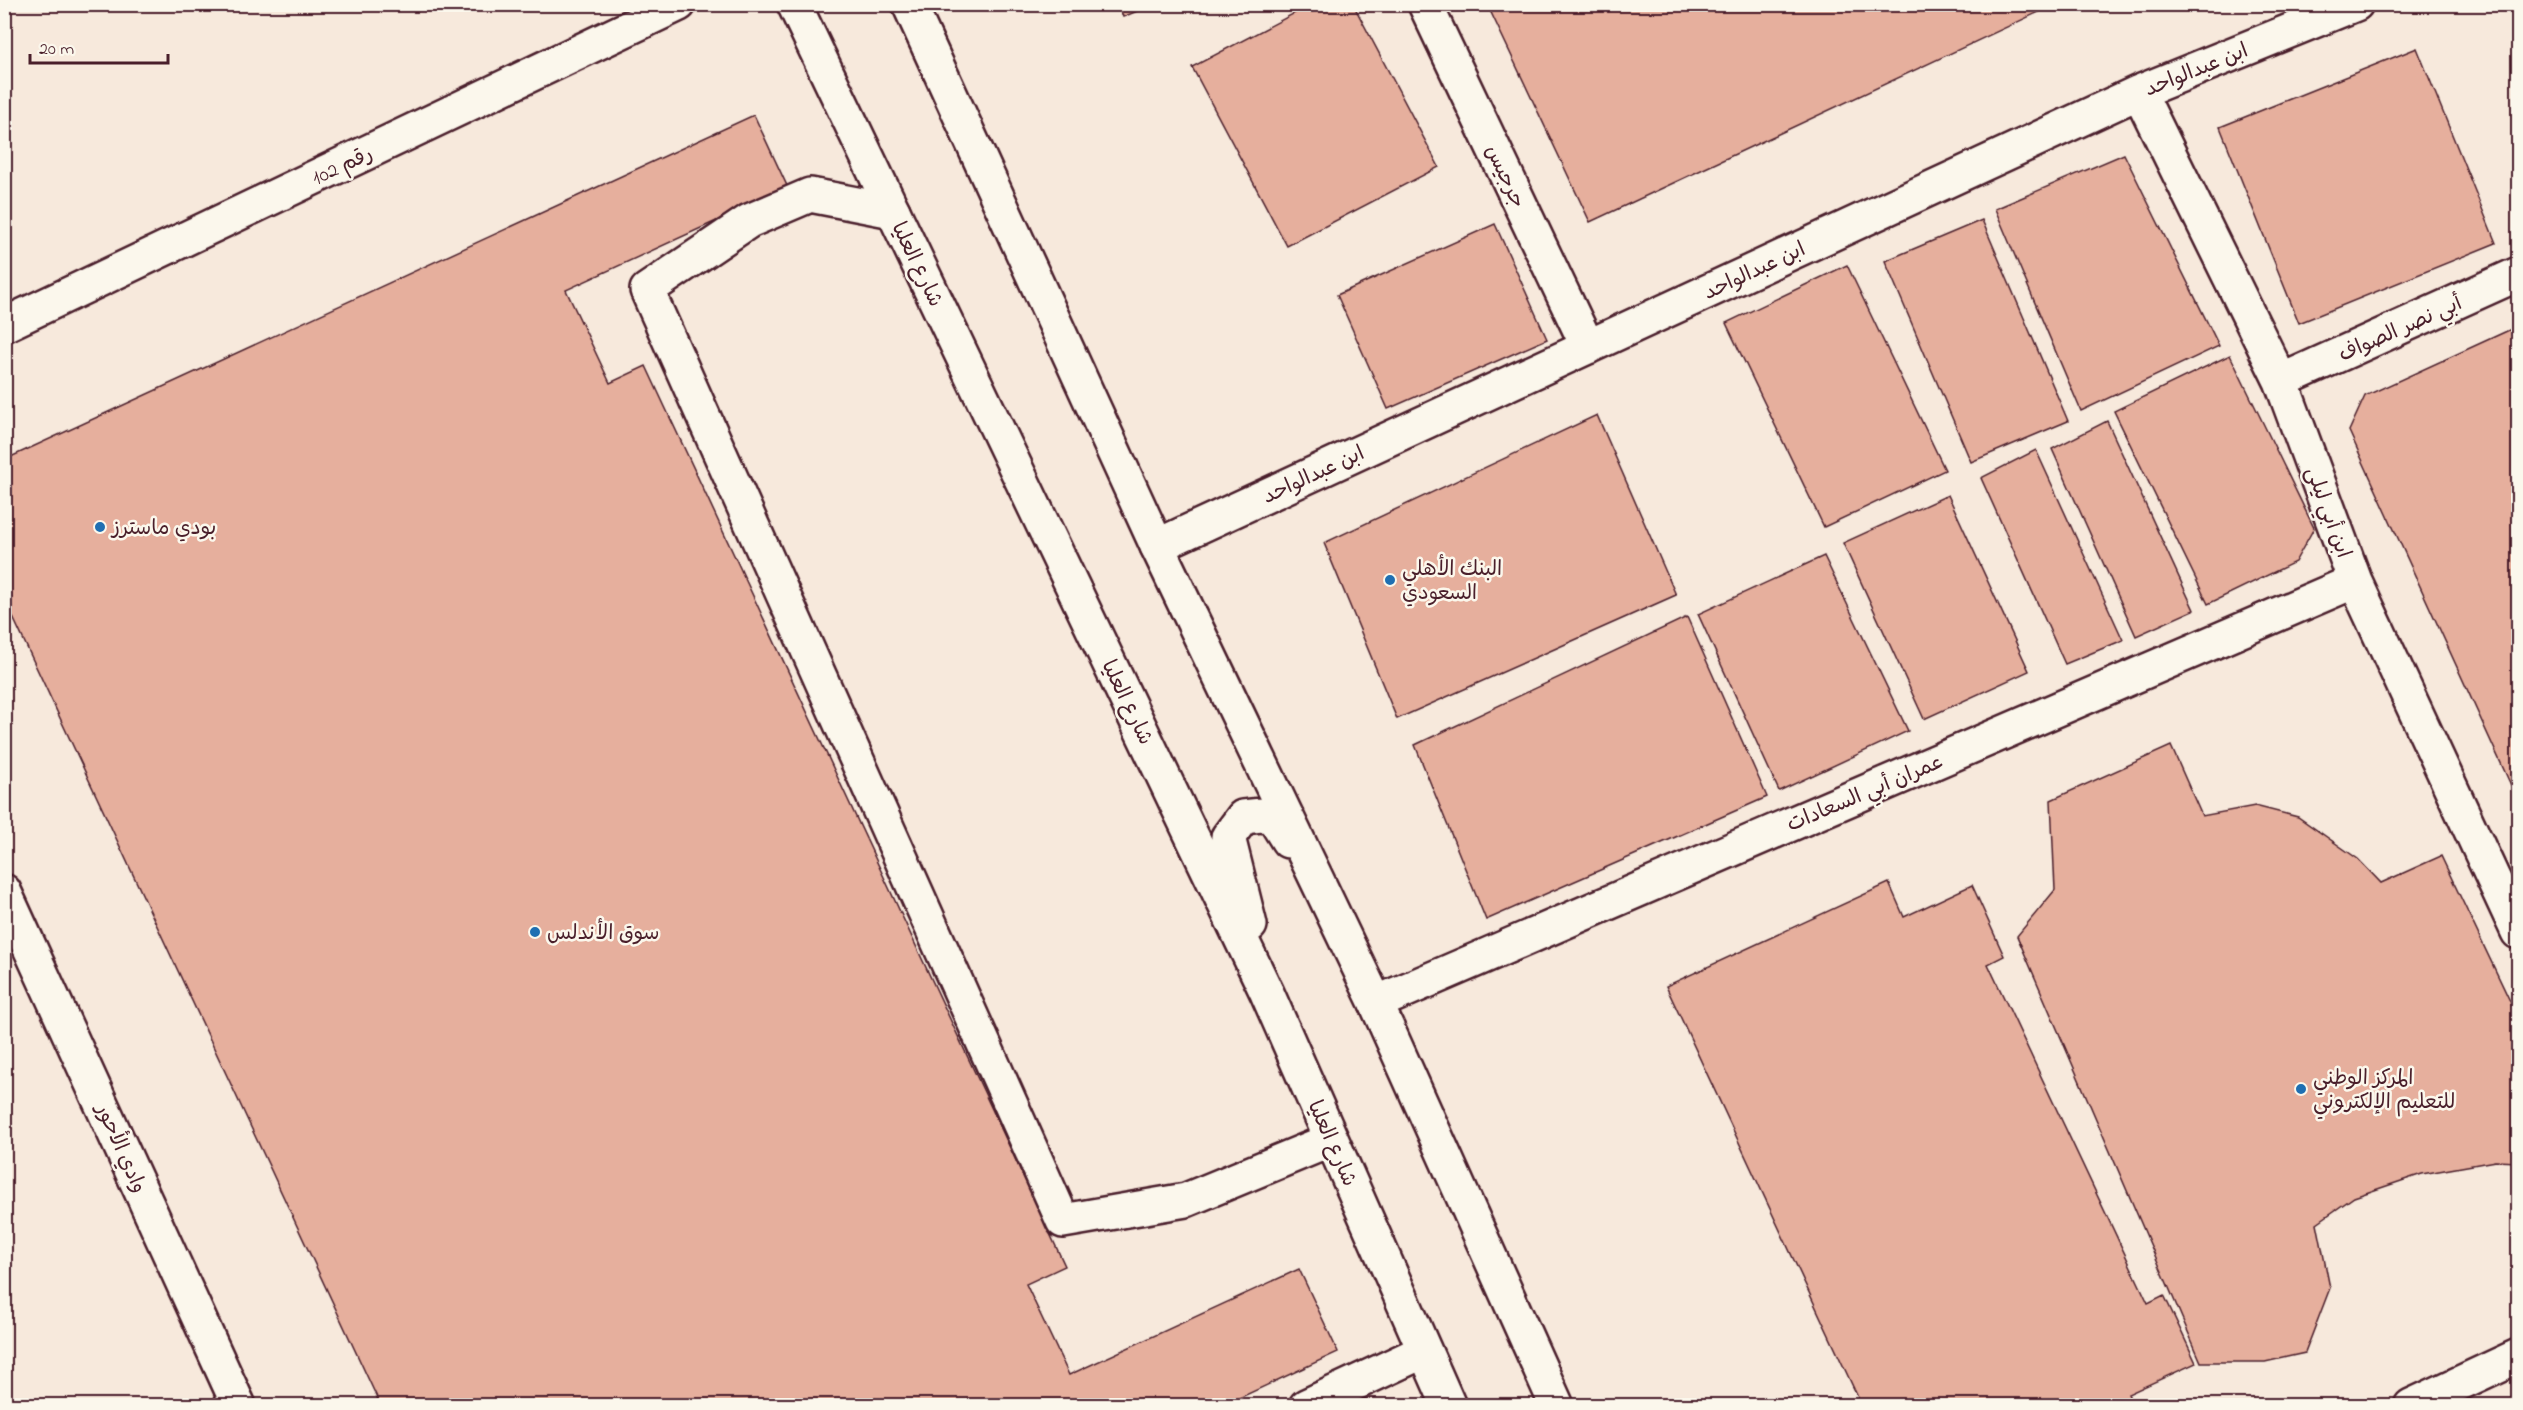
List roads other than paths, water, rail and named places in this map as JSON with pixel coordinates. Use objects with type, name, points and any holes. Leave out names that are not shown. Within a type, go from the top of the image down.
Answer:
[{"type":"street","name":"رقم 102","points":[[4,325],[679,4]]},
{"type":"street","name":"شارع العليا","points":[[794,4],[1267,993],[1449,1406]]},
{"type":"street","points":[[909,4],[1156,546],[1376,1003],[1557,1406]]},
{"type":"street","name":"جرجيس","points":[[1425,4],[1588,347]]},
{"type":"street","name":"ابن عبدالواحد","points":[[1156,546],[2139,92],[2356,4]]},
{"type":"street","name":"ابن أبي ليلى","points":[[2139,92],[2281,381],[2355,581],[2518,932]]},
{"type":"street","points":[[893,211],[810,195],[749,220],[647,290],[1063,1221],[1186,1200],[1331,1140]]},
{"type":"street","name":"أبي نصر الصواف","points":[[2281,381],[2518,274]]},
{"type":"street","name":"عمران أبي السعادات","points":[[1376,1003],[2355,581]]},
{"type":"street","points":[[1267,993],[1228,837],[1243,817],[1271,814],[1334,917]]},
{"type":"street","name":"وادي الأحور","points":[[4,891],[239,1406]]},
{"type":"street","points":[[1306,1406],[1424,1351]]},
{"type":"street","points":[[2411,1406],[2518,1356]]},
{"type":"place","name":"بودي ماسترز","points":[[100,527]]},
{"type":"place","name":"البنك الأهلي السعودي","points":[[1390,580]]},
{"type":"place","name":"سوق الأندلس","points":[[535,932]]},
{"type":"place","name":"المركز الوطني للتعليم الإلكتروني","points":[[2301,1089]]}]
